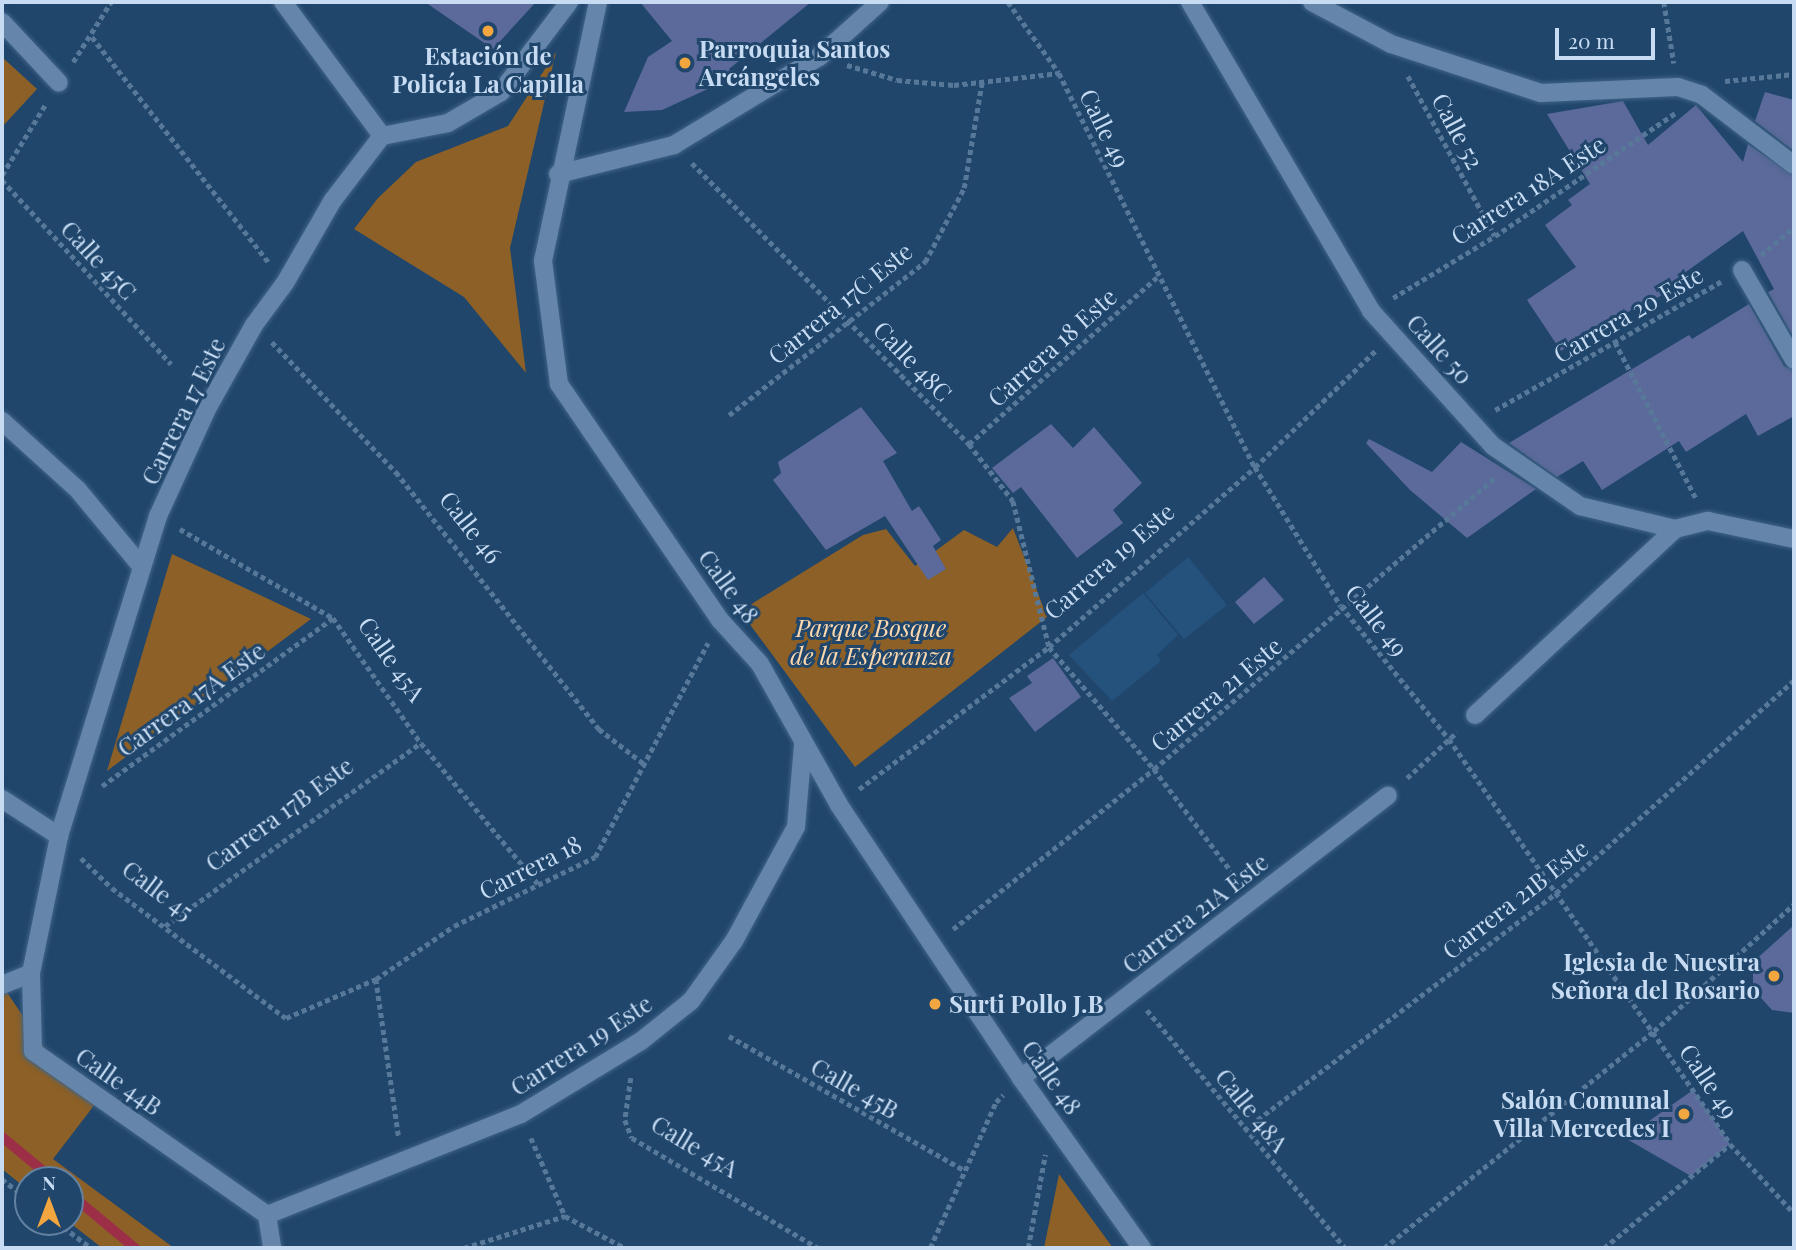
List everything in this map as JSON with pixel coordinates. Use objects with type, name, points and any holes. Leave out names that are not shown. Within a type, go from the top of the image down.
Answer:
[{"type":"street","points":[[283,2],[382,136],[448,123],[500,92],[569,2]]},
{"type":"street","name":"Calle 48","points":[[598,2],[558,174],[543,261],[559,384],[720,620],[760,664],[803,745],[839,804],[1021,1078],[1142,1248]]},
{"type":"street","points":[[558,174],[674,145],[819,57],[880,2]]},
{"type":"street","name":"Calle 50","points":[[1189,2],[1371,311],[1394,332],[1473,422],[1515,462],[1580,506],[1675,529],[1708,521],[1794,540]]},
{"type":"street","points":[[1312,2],[1391,44],[1541,93],[1678,87],[1702,95],[1794,164]]},
{"type":"street","points":[[2,22],[59,83]]},
{"type":"street","name":"Carrera 17 Este","points":[[31,973],[59,836],[70,810],[141,566],[159,516],[208,407],[254,325],[285,284],[333,200],[382,136]]},
{"type":"street","points":[[1742,270],[1794,360]]},
{"type":"street","points":[[2,423],[78,490],[141,566]]},
{"type":"street","points":[[1475,715],[1675,529]]},
{"type":"street","name":"Carrera 19 Este","points":[[267,1215],[521,1114],[641,1041],[691,1001],[753,907],[796,827],[803,745]]},
{"type":"street","name":"Carrera 21A Este","points":[[1021,1078],[1388,795]]},
{"type":"street","points":[[2,799],[59,836]]},
{"type":"street","points":[[2,985],[31,973]]},
{"type":"street","name":"Calle 44B","points":[[31,973],[33,1051],[267,1215]]},
{"type":"street","points":[[267,1215],[272,1248]]},
{"type":"path","name":"Calle 49","points":[[1007,2],[1059,73],[1157,277],[1255,467],[1341,606],[1449,739],[1730,1144],[1794,1213]]},
{"type":"path","points":[[1664,2],[1678,87],[1794,74]]},
{"type":"path","points":[[92,37],[285,284]]},
{"type":"path","name":"Calle 52","points":[[1391,44],[1494,236]]},
{"type":"path","points":[[819,57],[897,80],[954,85],[1059,73]]},
{"type":"path","name":"Carrera 17C Este","points":[[729,415],[925,262],[964,188],[982,82]]},
{"type":"path","name":"Carrera 18A Este","points":[[1371,311],[1494,236],[1702,95]]},
{"type":"path","name":"Calle 48C","points":[[674,145],[849,319],[969,444],[1013,501],[1049,647]]},
{"type":"path","name":"Calle 45C","points":[[2,180],[171,364]]},
{"type":"path","name":"Carrera 20 Este","points":[[1473,422],[1742,270],[1794,228]]},
{"type":"path","name":"Carrera 18 Este","points":[[969,444],[1157,277]]},
{"type":"path","name":"Calle 46","points":[[254,325],[396,472],[599,729],[643,763]]},
{"type":"path","name":"Carrera 19 Este","points":[[839,804],[1049,647],[1255,467],[1394,332]]},
{"type":"path","points":[[1615,342],[1708,521]]},
{"type":"path","name":"Carrera 21 Este","points":[[933,945],[1154,769],[1341,606],[1515,462]]},
{"type":"path","name":"Calle 45A","points":[[159,516],[333,618],[421,743],[538,884]]},
{"type":"path","name":"Carrera 17A Este","points":[[70,810],[333,618]]},
{"type":"path","name":"Carrera 18","points":[[286,1018],[376,979],[454,926],[595,857],[720,620]]},
{"type":"path","points":[[1049,647],[1154,769],[1252,899]]},
{"type":"path","name":"Carrera 21B Este","points":[[1244,1130],[1556,893],[1794,680]]},
{"type":"path","points":[[1388,795],[1449,739]]},
{"type":"path","name":"Carrera 17B Este","points":[[165,926],[421,743]]},
{"type":"path","name":"Calle 45","points":[[59,836],[112,888],[286,1018]]},
{"type":"path","points":[[1384,1248],[1654,1031],[1794,904]]},
{"type":"path","points":[[376,979],[403,1163]]},
{"type":"path","name":"Calle 48A","points":[[1133,992],[1244,1130],[1345,1248]]},
{"type":"path","name":"Calle 45B","points":[[729,1036],[964,1170]]},
{"type":"path","name":"Calle 45A","points":[[641,1041],[626,1101],[625,1120],[632,1138],[818,1248]]},
{"type":"path","points":[[930,1248],[996,1102],[1021,1078]]},
{"type":"path","points":[[521,1114],[565,1216],[621,1248]]},
{"type":"path","points":[[1028,1248],[1052,1120]]},
{"type":"path","points":[[1604,1248],[1730,1144]]},
{"type":"path","points":[[464,1248],[565,1216]]},
{"type":"path","points":[[75,1236],[91,1248]]},
{"type":"shaded area","points":[[1188,557],[1227,605],[1184,639],[1145,593]]},
{"type":"shaded area","points":[[1143,593],[1178,635],[1157,655],[1161,661],[1112,701],[1069,655]]},
{"type":"green space","points":[[556,52],[510,248],[526,373],[464,297],[354,229],[378,198],[416,162],[508,126]]},
{"type":"green space","points":[[2,57],[37,89],[2,127]]},
{"type":"green space","name":"Parque Bosque de la Esperanza","points":[[1013,528],[1047,617],[855,767],[740,611],[863,535],[886,529],[915,566],[964,530],[997,547]]},
{"type":"green space","points":[[172,554],[311,619],[107,771]]},
{"type":"green space","points":[[2,985],[50,1056],[102,1095],[53,1159],[63,1166],[14,1166],[14,1179],[2,1169]]},
{"type":"green space","points":[[1059,1174],[1113,1248],[1044,1248]]},
{"type":"green space","points":[[84,1182],[174,1248],[102,1248],[84,1234]]},
{"type":"building","name":"Estación de Policía La Capilla","points":[[425,2],[536,2],[493,49]]},
{"type":"building","points":[[640,2],[811,2],[729,69],[734,77],[662,110],[624,112],[648,57],[672,41]]},
{"type":"building","points":[[1765,92],[1794,100],[1794,151],[1755,121]]},
{"type":"building","points":[[1623,101],[1648,145],[1696,105],[1743,162],[1748,144],[1794,176],[1794,338],[1768,292],[1774,289],[1743,231],[1683,274],[1686,279],[1648,304],[1645,300],[1617,320],[1614,316],[1561,351],[1527,300],[1576,267],[1545,225],[1572,205],[1568,200],[1590,184],[1547,114]]},
{"type":"building","points":[[1749,304],[1784,366],[1794,371],[1794,416],[1758,436],[1746,414],[1686,452],[1679,441],[1602,490],[1583,461],[1557,477],[1509,443],[1689,335],[1692,339]]},
{"type":"building","points":[[861,407],[897,453],[883,461],[912,511],[919,506],[941,540],[933,546],[946,569],[928,580],[885,516],[826,550],[773,480],[781,473],[778,462]]},
{"type":"building","points":[[1051,424],[1073,448],[1094,427],[1142,483],[1113,510],[1123,523],[1077,558],[1021,487],[1013,493],[992,468]]},
{"type":"building","points":[[1369,439],[1432,472],[1461,442],[1536,489],[1467,538],[1410,490],[1366,443]]},
{"type":"building","points":[[1264,577],[1284,600],[1254,624],[1235,602]]},
{"type":"building","points":[[1053,658],[1081,697],[1035,732],[1009,698],[1032,683],[1027,676]]},
{"type":"building","name":"Iglesia de Nuestra Señora del Rosario","points":[[1794,925],[1794,1013],[1772,1010],[1753,989],[1753,962]]},
{"type":"building","name":"Salón Comunal Villa Mercedes I","points":[[1693,1090],[1730,1144],[1691,1176],[1625,1138]]},
{"type":"waterway","points":[[2,1137],[37,1166]]},
{"type":"waterway","points":[[84,1206],[135,1248]]},
{"type":"place","name":"Estación de Policía La Capilla","points":[[488,31]]},
{"type":"place","name":"Parroquia Santos Arcángeles","points":[[685,63]]},
{"type":"place","name":"Iglesia de Nuestra Señora del Rosario","points":[[1774,976]]},
{"type":"place","name":"Surti Pollo J.B","points":[[935,1004]]},
{"type":"place","name":"Salón Comunal Villa Mercedes I","points":[[1684,1114]]}]
